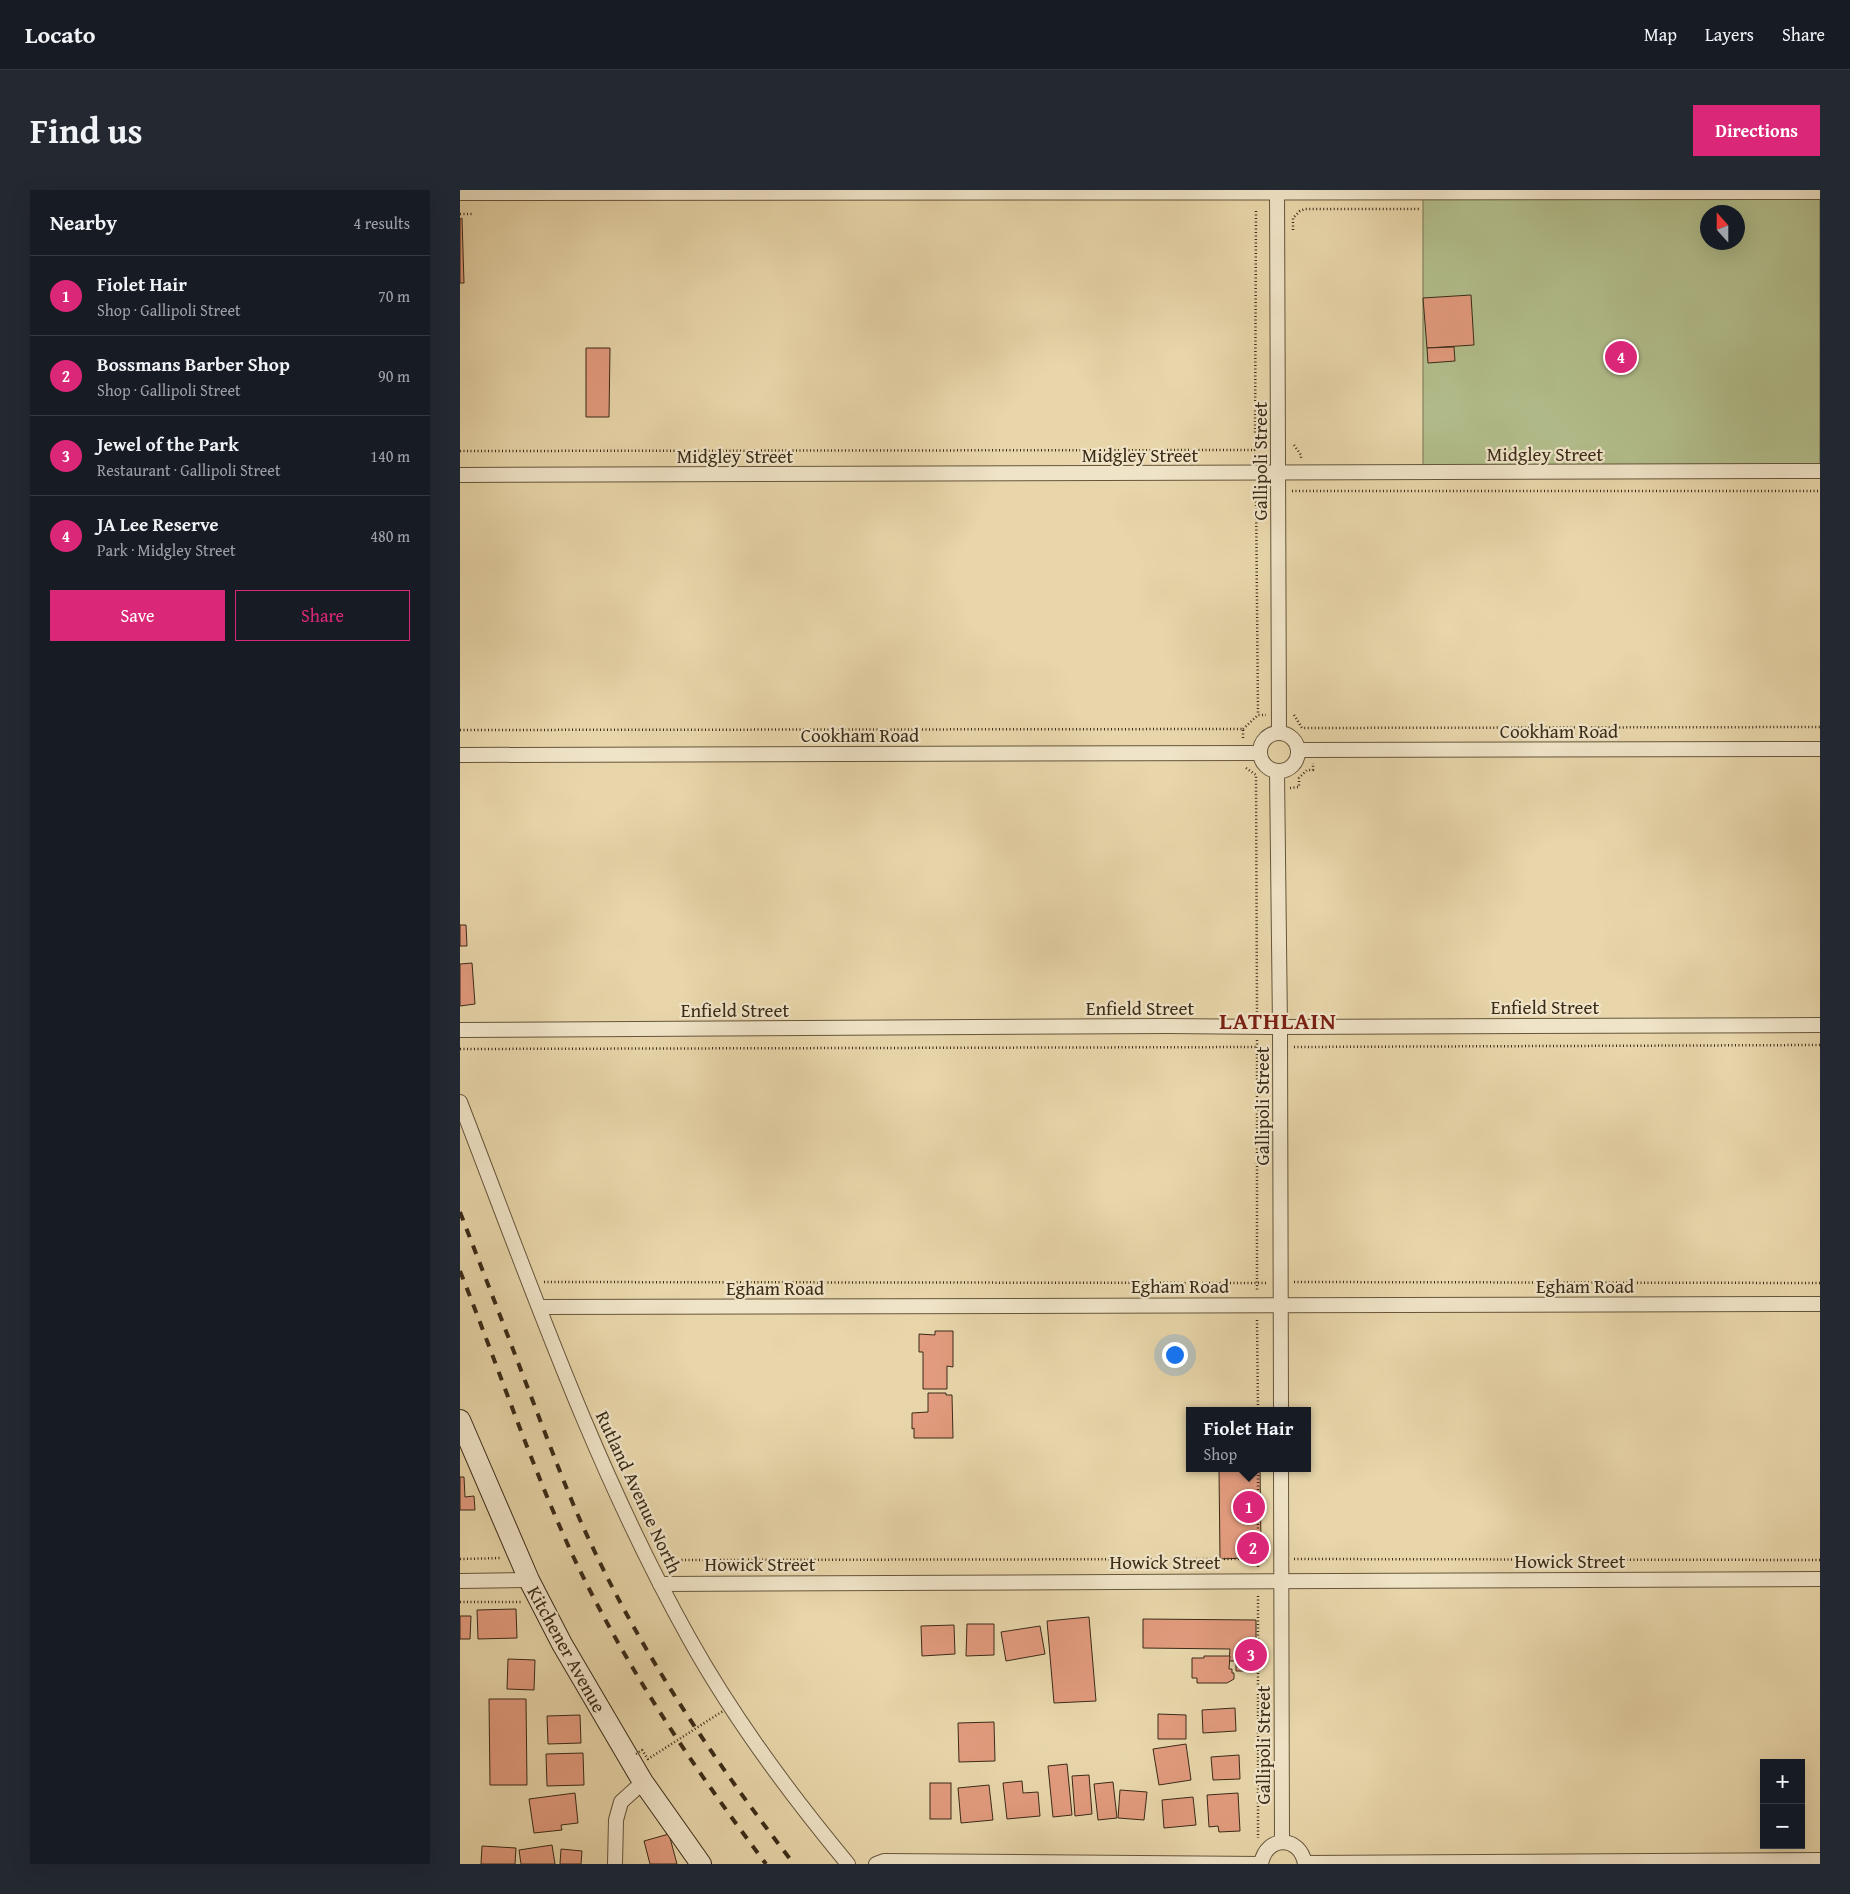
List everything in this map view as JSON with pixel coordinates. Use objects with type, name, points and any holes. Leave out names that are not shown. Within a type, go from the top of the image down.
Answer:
[{"type":"street","name":"Gallipoli Street","points":[[1277,192],[1279,732]]},
{"type":"street","points":[[460,193],[1820,192]]},
{"type":"street","name":"Midgley Street","points":[[460,475],[1820,471]]},
{"type":"street","points":[[1279,732],[1294,740],[1298,750],[1295,763],[1290,768],[1277,772],[1267,768],[1260,759],[1259,753],[1262,741],[1267,736],[1279,732]]},
{"type":"street","name":"Cookham Road","points":[[1298,750],[1820,748]]},
{"type":"street","name":"Cookham Road","points":[[460,755],[1259,753]]},
{"type":"street","name":"Gallipoli Street","points":[[1277,772],[1281,1407]]},
{"type":"street","name":"Enfield Street","points":[[460,1030],[1820,1025]]},
{"type":"street","name":"Rutland Avenue North","points":[[460,1102],[600,1460],[660,1584],[730,1706],[808,1816],[848,1864]]},
{"type":"street","name":"Egham Road","points":[[539,1307],[1820,1304]]},
{"type":"street","name":"Kitchener Avenue","points":[[460,1420],[529,1580],[562,1644],[644,1782],[701,1864]]},
{"type":"street","name":"Gallipoli Street","points":[[1281,1472],[1282,1842]]},
{"type":"street","name":"Howick Street","points":[[660,1584],[1820,1579]]},
{"type":"street","points":[[460,1581],[529,1580]]},
{"type":"street","points":[[615,1864],[616,1820],[621,1802],[644,1782]]},
{"type":"street","points":[[876,1864],[884,1861],[1260,1864],[1262,1856],[1267,1849],[1274,1844],[1282,1842],[1298,1848],[1303,1855],[1305,1864],[1820,1860]]},
{"type":"path","points":[[1293,218],[1300,211],[1306,209],[1419,209]]},
{"type":"path","points":[[1255,450],[1256,210]]},
{"type":"path","points":[[460,214],[474,214]]},
{"type":"path","points":[[1256,491],[1258,715]]},
{"type":"path","points":[[460,730],[1243,729],[1258,715],[1279,714],[1294,714],[1302,728],[1820,727]]},
{"type":"path","points":[[1256,789],[1299,788],[1299,778],[1307,770],[1313,770],[1315,728]]},
{"type":"path","points":[[1243,729],[1243,766],[1256,775],[1258,1407]]},
{"type":"path","points":[[460,1049],[1820,1045]]},
{"type":"path","points":[[540,1282],[1820,1283]]},
{"type":"path","points":[[1258,1472],[1260,1864]]},
{"type":"path","points":[[460,1559],[508,1558]]},
{"type":"path","points":[[659,1560],[1820,1560]]},
{"type":"path","points":[[460,1602],[529,1602]]},
{"type":"path","points":[[636,1754],[642,1750],[648,1759],[723,1711]]},
{"type":"green space","points":[[1820,192],[1820,471],[1423,473],[1423,193]]},
{"type":"building","points":[[462,218],[464,283],[460,283],[460,219]]},
{"type":"building","points":[[1471,295],[1474,345],[1427,348],[1423,298]]},
{"type":"building","points":[[1454,347],[1455,361],[1428,363],[1427,348]]},
{"type":"building","points":[[586,348],[610,348],[609,417],[586,417]]},
{"type":"building","points":[[460,925],[466,925],[467,946],[460,946]]},
{"type":"building","points":[[472,963],[475,1004],[460,1006],[460,964]]},
{"type":"building","points":[[935,1331],[953,1331],[953,1367],[947,1366],[947,1389],[923,1389],[923,1352],[919,1352],[919,1334],[935,1335]]},
{"type":"building","points":[[928,1393],[952,1395],[953,1438],[914,1438],[912,1413],[928,1412]]},
{"type":"building","points":[[1219,1472],[1260,1472],[1261,1546],[1245,1558],[1220,1559]]},
{"type":"building","points":[[460,1477],[464,1477],[465,1497],[474,1496],[475,1510],[460,1510]]},
{"type":"building","points":[[516,1609],[517,1638],[478,1639],[477,1610]]},
{"type":"building","points":[[460,1616],[471,1616],[470,1639],[460,1639]]},
{"type":"building","points":[[1089,1617],[1096,1701],[1054,1703],[1047,1621]]},
{"type":"building","points":[[1143,1619],[1256,1620],[1256,1671],[1236,1671],[1236,1661],[1229,1661],[1230,1649],[1143,1648]]},
{"type":"building","points":[[967,1624],[994,1624],[994,1655],[966,1656]]},
{"type":"building","points":[[954,1625],[955,1654],[922,1656],[921,1626]]},
{"type":"building","points":[[1040,1626],[1045,1654],[1006,1661],[1001,1632]]},
{"type":"building","points":[[1204,1656],[1230,1656],[1229,1669],[1232,1669],[1232,1673],[1234,1673],[1234,1679],[1227,1683],[1197,1683],[1197,1678],[1192,1678],[1192,1658],[1204,1658]]},
{"type":"building","points":[[508,1659],[535,1660],[534,1690],[507,1689]]},
{"type":"building","points":[[489,1699],[526,1699],[527,1785],[490,1785]]},
{"type":"building","points":[[1235,1708],[1236,1731],[1203,1733],[1202,1710]]},
{"type":"building","points":[[1158,1714],[1186,1715],[1186,1739],[1158,1739]]},
{"type":"building","points":[[580,1715],[581,1743],[548,1744],[547,1716]]},
{"type":"building","points":[[994,1722],[995,1761],[959,1762],[958,1723]]},
{"type":"building","points":[[1186,1744],[1191,1780],[1159,1785],[1153,1749]]},
{"type":"building","points":[[583,1753],[584,1785],[547,1786],[546,1754]]},
{"type":"building","points":[[1239,1755],[1240,1779],[1213,1780],[1211,1757]]},
{"type":"building","points":[[1067,1764],[1072,1815],[1053,1817],[1048,1766]]},
{"type":"building","points":[[1089,1775],[1092,1814],[1075,1816],[1072,1776]]},
{"type":"building","points":[[1022,1781],[1023,1793],[1038,1792],[1040,1816],[1007,1819],[1003,1783]]},
{"type":"building","points":[[1113,1782],[1117,1818],[1098,1820],[1094,1784]]},
{"type":"building","points":[[930,1783],[951,1783],[951,1819],[930,1819]]},
{"type":"building","points":[[989,1785],[993,1820],[961,1823],[958,1788]]},
{"type":"building","points":[[1120,1790],[1147,1792],[1144,1820],[1118,1818]]},
{"type":"building","points":[[575,1793],[578,1823],[561,1825],[562,1830],[534,1833],[529,1799]]},
{"type":"building","points":[[1238,1793],[1240,1831],[1219,1832],[1218,1826],[1209,1827],[1207,1795]]},
{"type":"building","points":[[1193,1797],[1196,1825],[1164,1828],[1162,1800]]},
{"type":"building","points":[[669,1834],[677,1864],[650,1864],[644,1841]]},
{"type":"building","points":[[552,1845],[555,1864],[521,1864],[519,1850]]},
{"type":"building","points":[[482,1846],[516,1848],[515,1864],[481,1864]]},
{"type":"building","points":[[561,1849],[582,1851],[581,1864],[560,1864]]},
{"type":"railway","points":[[460,1212],[568,1491],[613,1588],[659,1670],[710,1750],[794,1864]]},
{"type":"railway","points":[[460,1271],[528,1450],[557,1521],[593,1597],[662,1715],[712,1790],[766,1864]]},
{"type":"place","name":"JA Lee Reserve","points":[[1621,357]]},
{"type":"place","name":"Fiolet Hair","points":[[1249,1507]]},
{"type":"place","name":"Bossmans Barber Shop","points":[[1253,1548]]},
{"type":"place","name":"Jewel of the Park","points":[[1251,1655]]},
{"type":"district","name":"LATHLAIN","points":[[1278,1021]]}]
